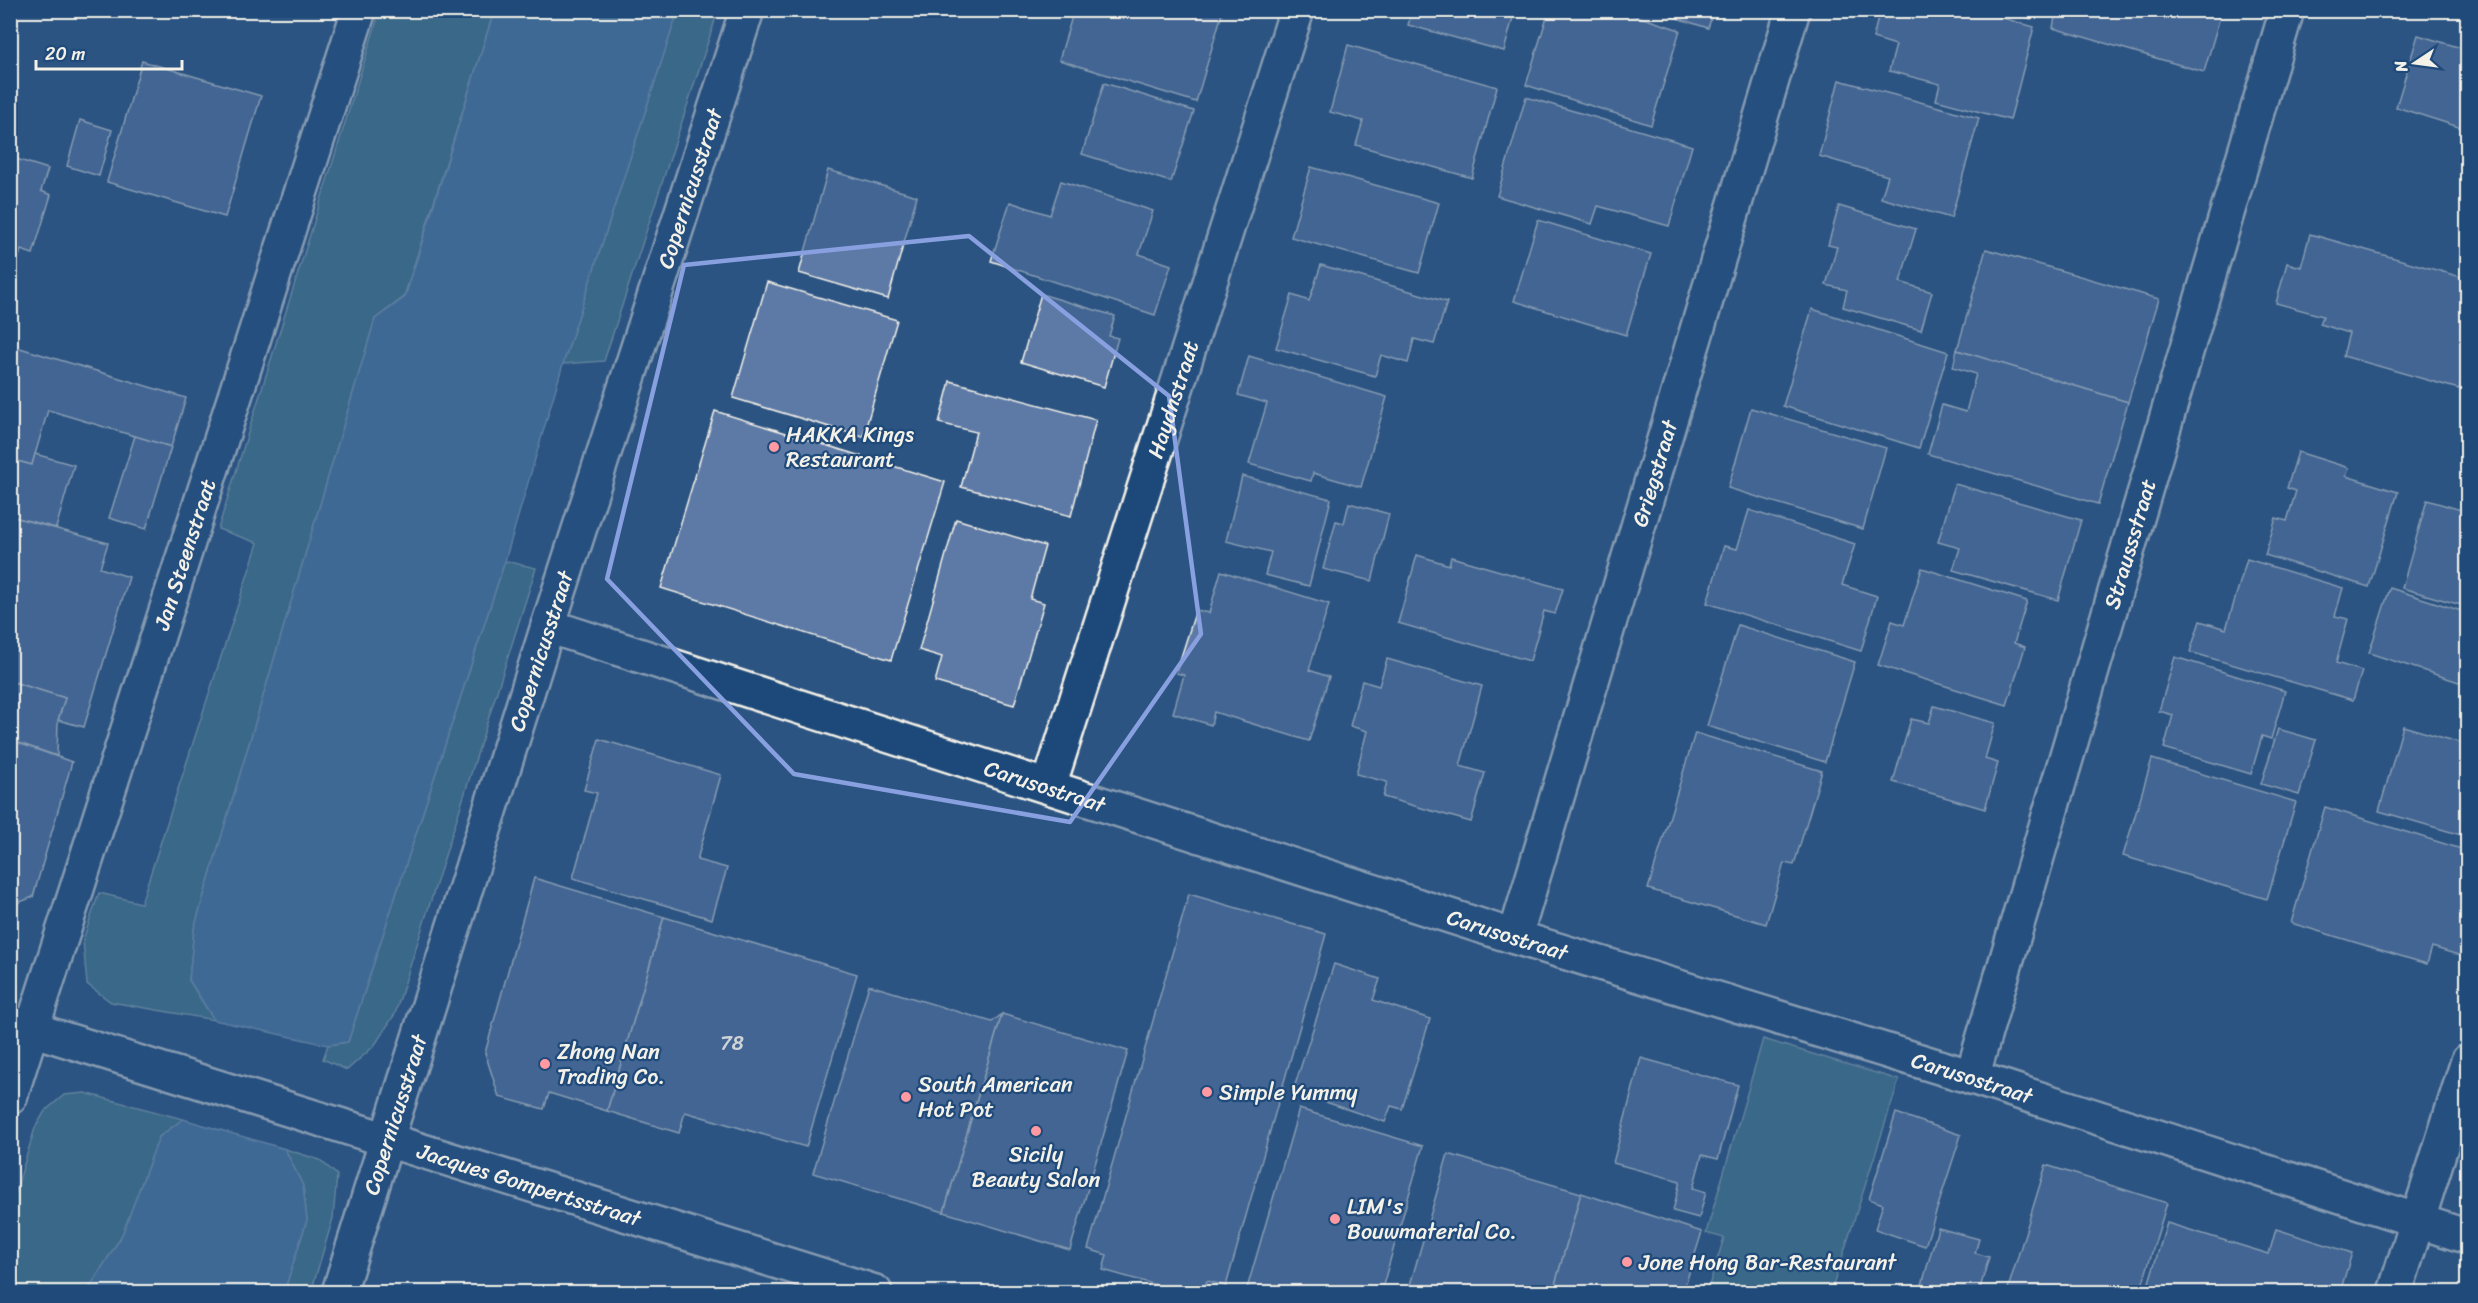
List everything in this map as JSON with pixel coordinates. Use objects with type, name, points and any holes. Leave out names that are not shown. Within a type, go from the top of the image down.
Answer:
[{"type":"street","name":"Jan Steenstraat","points":[[10,1097],[21,1025],[360,10]]},
{"type":"street","name":"Copernicusstraat","points":[[339,1293],[548,626],[747,10]]},
{"type":"street","name":"Haydnstraat","points":[[1049,786],[1297,10]]},
{"type":"street","name":"Griegstraat","points":[[1515,937],[1793,10]]},
{"type":"street","name":"Straussstraat","points":[[1972,1077],[2288,10]]},
{"type":"street","name":"Carusostraat","points":[[548,626],[1515,937],[1972,1077],[2418,1223],[2468,1237]]},
{"type":"street","name":"Jacques Gompertsstraat","points":[[21,1025],[875,1293]]},
{"type":"street","points":[[2395,1293],[2468,1061]]},
{"type":"highlighted area","points":[[969,236],[1169,396],[1201,634],[1070,822],[794,774],[607,579],[684,265]]},
{"type":"green space","points":[[380,11],[494,11],[404,297],[375,319],[194,929],[189,980],[214,1020],[111,1002],[87,984],[83,940],[99,893],[141,903],[258,543],[218,529]]},
{"type":"green space","points":[[678,11],[718,11],[604,361],[563,364]]},
{"type":"green space","points":[[505,561],[536,568],[395,1014],[374,1046],[347,1070],[323,1059],[328,1045],[348,1042]]},
{"type":"green space","points":[[1763,1039],[1899,1080],[1831,1292],[1707,1292],[1724,1238],[1706,1233]]},
{"type":"green space","points":[[85,1093],[183,1119],[159,1137],[122,1235],[87,1292],[11,1292],[11,1207],[35,1128],[45,1111],[64,1095]]},
{"type":"green space","points":[[285,1149],[320,1160],[337,1175],[333,1218],[311,1292],[284,1292],[307,1220],[303,1186]]},
{"type":"water","points":[[494,11],[678,11],[563,364],[505,561],[348,1042],[328,1045],[214,1020],[189,980],[194,929],[375,319],[405,297]]},
{"type":"water","points":[[183,1119],[285,1149],[303,1186],[307,1220],[284,1292],[87,1292],[122,1235],[159,1137]]},
{"type":"building","points":[[1074,10],[1223,10],[1196,102],[1059,60]]},
{"type":"building","points":[[1412,10],[1515,10],[1504,51],[1408,25]]},
{"type":"building","points":[[1549,10],[1618,10],[1680,30],[1651,125],[1526,85]]},
{"type":"building","points":[[1652,10],[1714,10],[1708,28]]},
{"type":"building","points":[[1880,10],[1975,10],[2034,27],[2010,120],[1936,100],[1940,84],[1889,71],[1896,45],[1873,38]]},
{"type":"building","points":[[2004,10],[2033,10],[2031,19]]},
{"type":"building","points":[[2043,10],[2222,10],[2204,72],[2053,28],[2055,17],[2042,13]]},
{"type":"building","points":[[2418,35],[2468,50],[2468,130],[2396,107]]},
{"type":"building","points":[[1348,45],[1497,87],[1472,178],[1356,145],[1363,121],[1330,112]]},
{"type":"building","points":[[142,61],[261,96],[225,217],[107,182]]},
{"type":"building","points":[[1839,80],[1979,118],[1951,218],[1881,198],[1888,176],[1819,156]]},
{"type":"building","points":[[1104,83],[1194,111],[1171,182],[1082,154]]},
{"type":"building","points":[[1526,97],[1692,146],[1669,226],[1598,206],[1592,224],[1497,196]]},
{"type":"building","points":[[80,120],[112,130],[99,176],[67,166]]},
{"type":"building","points":[[10,157],[48,169],[41,191],[51,195],[33,254],[21,250],[10,285]]},
{"type":"building","points":[[1311,167],[1439,203],[1419,273],[1291,237]]},
{"type":"building","points":[[828,170],[917,196],[888,299],[799,273]]},
{"type":"building","points":[[1061,181],[1153,211],[1139,254],[1171,265],[1155,315],[991,261],[1010,202],[1050,215]]},
{"type":"building","points":[[1839,206],[1916,229],[1900,282],[1932,292],[1921,330],[1843,307],[1847,290],[1826,285],[1837,247],[1828,245]]},
{"type":"building","points":[[1538,220],[1651,254],[1626,335],[1514,301]]},
{"type":"building","points":[[2310,234],[2468,279],[2468,357],[2459,389],[2343,356],[2349,333],[2320,324],[2323,316],[2276,303],[2287,263],[2301,267]]},
{"type":"building","points":[[1986,249],[2159,299],[2128,402],[1957,350]]},
{"type":"building","points":[[1321,265],[1447,302],[1434,344],[1414,339],[1408,363],[1381,355],[1375,376],[1276,348],[1292,295],[1309,301]]},
{"type":"building","points":[[767,282],[897,320],[863,437],[733,398]]},
{"type":"building","points":[[1041,294],[1115,316],[1109,336],[1118,338],[1104,387],[1021,362]]},
{"type":"building","points":[[1812,309],[1948,352],[1919,448],[1783,406]]},
{"type":"building","points":[[10,345],[186,398],[171,447],[48,410],[32,465],[10,459]]},
{"type":"building","points":[[1957,350],[2128,402],[2098,504],[1928,454],[1942,405],[1966,412],[1976,374],[1953,367]]},
{"type":"building","points":[[1249,356],[1387,397],[1361,487],[1313,473],[1311,481],[1249,464],[1267,403],[1238,395]]},
{"type":"building","points":[[950,381],[1096,420],[1071,516],[961,487],[976,432],[939,423]]},
{"type":"building","points":[[1751,408],[1886,448],[1863,529],[1728,488]]},
{"type":"building","points":[[715,411],[945,482],[891,660],[661,588]]},
{"type":"building","points":[[135,436],[171,447],[146,529],[109,518]]},
{"type":"building","points":[[2298,452],[2349,468],[2346,476],[2398,492],[2369,587],[2265,555],[2276,518],[2287,521],[2296,491],[2287,488]]},
{"type":"building","points":[[35,454],[74,465],[56,528],[10,516],[10,459],[32,465]]},
{"type":"building","points":[[1242,476],[1331,499],[1309,586],[1265,575],[1271,552],[1226,541]]},
{"type":"building","points":[[1955,484],[2081,520],[2058,600],[1953,570],[1960,548],[1938,542]]},
{"type":"building","points":[[2427,500],[2468,512],[2468,607],[2402,588]]},
{"type":"building","points":[[1349,503],[1389,514],[1372,581],[1323,569],[1336,521],[1344,523]]},
{"type":"building","points":[[1749,510],[1855,544],[1842,585],[1877,596],[1861,651],[1707,603],[1724,546],[1737,549]]},
{"type":"building","points":[[10,516],[108,543],[100,568],[129,577],[84,727],[58,720],[65,698],[10,681]]},
{"type":"building","points":[[956,519],[1045,546],[1030,599],[1044,603],[1014,705],[935,682],[942,657],[919,650]]},
{"type":"building","points":[[1417,555],[1449,565],[1451,557],[1563,589],[1555,614],[1544,611],[1530,661],[1398,623]]},
{"type":"building","points":[[2247,559],[2343,588],[2335,616],[2348,619],[2336,663],[2362,671],[2353,700],[2190,652],[2200,621],[2226,629]]},
{"type":"building","points":[[1922,568],[2027,601],[2014,643],[2025,647],[2007,705],[1878,665],[1892,621],[1904,625]]},
{"type":"building","points":[[1221,571],[1329,604],[1309,670],[1329,677],[1309,741],[1214,712],[1211,725],[1173,713],[1184,675],[1176,673],[1196,610],[1209,613]]},
{"type":"building","points":[[2390,588],[2468,613],[2468,685],[2369,653]]},
{"type":"building","points":[[1738,625],[1855,662],[1825,762],[1707,726]]},
{"type":"building","points":[[2175,657],[2285,691],[2271,739],[2262,736],[2251,774],[2164,748],[2173,715],[2159,711]]},
{"type":"building","points":[[1387,659],[1482,686],[1460,766],[1485,773],[1471,822],[1383,797],[1387,782],[1356,774],[1367,731],[1350,726],[1362,681],[1379,686]]},
{"type":"building","points":[[10,681],[65,698],[58,720],[57,756],[10,740]]},
{"type":"building","points":[[1934,706],[1995,723],[1985,759],[1998,763],[1985,809],[1893,782],[1911,719],[1929,723]]},
{"type":"building","points":[[2403,726],[2468,745],[2468,837],[2379,811]]},
{"type":"building","points":[[2278,729],[2316,740],[2299,795],[2261,784]]},
{"type":"building","points":[[1695,733],[1822,771],[1794,865],[1784,863],[1766,924],[1648,889]]},
{"type":"building","points":[[599,739],[721,775],[697,860],[727,868],[712,919],[573,878],[597,793],[584,790]]},
{"type":"building","points":[[10,740],[72,762],[33,897],[10,906]]},
{"type":"building","points":[[2152,759],[2296,802],[2267,899],[2123,856]]},
{"type":"building","points":[[2325,807],[2468,851],[2468,958],[2432,947],[2427,964],[2291,923]]},
{"type":"building","points":[[534,878],[664,917],[607,1111],[549,1093],[544,1109],[499,1097],[485,1053]]},
{"type":"building","name":"Simple Yummy","points":[[1189,894],[1326,934],[1226,1286],[1207,1281],[1203,1292],[1181,1292],[1103,1270],[1107,1255],[1088,1249]]},
{"type":"building","points":[[664,917],[857,974],[806,1147],[685,1112],[679,1133],[607,1111]]},
{"type":"building","points":[[1334,964],[1380,979],[1373,1000],[1430,1019],[1402,1109],[1391,1106],[1385,1122],[1293,1091]]},
{"type":"building","name":"South American Hot Pot","points":[[869,985],[992,1022],[1002,1014],[944,1212],[813,1173]]},
{"type":"building","name":"Sicily Beauty Salon","points":[[1002,1014],[1128,1051],[1070,1250],[944,1212]]},
{"type":"building","points":[[1641,1058],[1738,1085],[1718,1159],[1702,1155],[1693,1188],[1706,1192],[1699,1218],[1673,1211],[1680,1181],[1613,1163]]},
{"type":"building","name":"LIM's Bouwmaterial Co.","points":[[1299,1109],[1423,1146],[1381,1292],[1246,1292]]},
{"type":"building","points":[[1896,1113],[1961,1135],[1925,1246],[1875,1229],[1883,1204],[1869,1199]]},
{"type":"building","points":[[1448,1154],[1581,1193],[1553,1292],[1408,1292]]},
{"type":"building","points":[[2046,1165],[2167,1203],[2140,1292],[2007,1292]]},
{"type":"building","name":"Jone Hong Bar-Restaurant","points":[[1581,1193],[1702,1232],[1683,1292],[1553,1292]]},
{"type":"building","points":[[2167,1223],[2269,1254],[2276,1229],[2352,1253],[2340,1292],[2146,1292]]},
{"type":"building","points":[[1938,1228],[1979,1239],[1975,1253],[1989,1257],[1979,1292],[1920,1292]]},
{"type":"place","name":"HAKKA Kings Restaurant","points":[[774,447]]},
{"type":"place","name":"Zhong Nan Trading Co.","points":[[545,1064]]},
{"type":"place","name":"Simple Yummy","points":[[1207,1092]]},
{"type":"place","name":"South American Hot Pot","points":[[906,1097]]},
{"type":"place","name":"Sicily Beauty Salon","points":[[1036,1131]]},
{"type":"place","name":"LIM's Bouwmaterial Co.","points":[[1335,1219]]},
{"type":"place","name":"Jone Hong Bar-Restaurant","points":[[1627,1262]]}]
